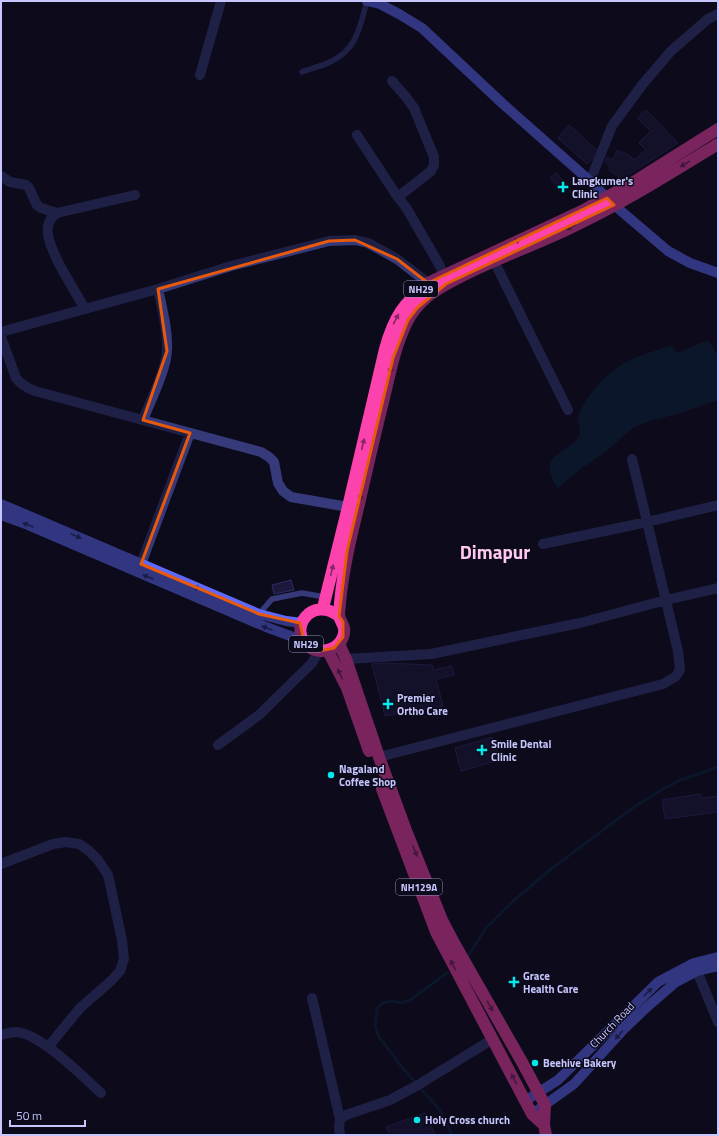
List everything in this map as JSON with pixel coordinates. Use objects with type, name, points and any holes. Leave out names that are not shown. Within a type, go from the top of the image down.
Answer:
[{"type":"highway","name":"NH29","points":[[718,129],[610,202],[571,228],[494,261],[446,284],[428,296],[417,308],[408,320],[393,358],[347,551],[339,616],[343,622],[343,638],[329,649],[310,648],[304,641],[301,629],[302,623],[306,615],[324,603],[348,507],[374,392],[390,333],[402,308],[413,295],[428,283],[443,275],[558,223],[610,202],[650,185],[718,144]]},
{"type":"highway","points":[[324,603],[339,616]]},
{"type":"highway","name":"NH129A","points":[[329,649],[346,659],[379,757],[407,832],[448,932],[545,1105],[545,1130]]},
{"type":"highway","name":"NH129A","points":[[329,649],[347,688],[391,814],[436,932],[532,1114],[545,1130]]},
{"type":"main road","points":[[367,1],[380,4],[422,28],[503,104],[590,181],[610,202],[668,250],[690,263],[718,273]]},
{"type":"main road","points":[[1,504],[259,614],[286,621],[302,623]]},
{"type":"main road","points":[[1,515],[23,523],[266,628],[304,641]]},
{"type":"main road","points":[[525,1101],[558,1080],[658,982],[694,963],[718,957]]},
{"type":"main road","name":"Church Road","points":[[532,1114],[574,1084],[624,1029],[676,982],[697,971],[718,966]]},
{"type":"street","points":[[200,75],[221,1]]},
{"type":"street","points":[[590,181],[612,126],[642,85],[671,51],[708,20],[718,14]]},
{"type":"street","points":[[392,80],[414,108],[434,158],[434,165],[431,171],[398,197]]},
{"type":"street","points":[[357,135],[398,197],[408,209],[440,266],[443,275]]},
{"type":"street","points":[[1,176],[10,182],[26,185],[41,208],[57,213]]},
{"type":"street","points":[[85,309],[55,255],[49,238],[48,227],[50,219],[57,213],[135,195]]},
{"type":"street","points":[[1,332],[158,289],[231,266],[329,241],[354,240],[368,243],[397,259],[428,283]]},
{"type":"street","points":[[494,261],[568,410]]},
{"type":"street","points":[[143,420],[164,365],[167,351],[167,338],[158,289]]},
{"type":"street","points":[[1,337],[16,378],[20,384],[26,388],[35,392],[261,452],[274,462],[278,482],[283,491],[291,497],[348,507]]},
{"type":"street","points":[[142,564],[190,433]]},
{"type":"street","points":[[379,757],[663,684],[675,677],[680,670],[678,651],[632,459]]},
{"type":"street","points":[[543,544],[718,505]]},
{"type":"street","points":[[346,659],[431,654],[580,623],[718,588]]},
{"type":"street","points":[[218,745],[259,715],[312,663],[329,649]]},
{"type":"street","points":[[1,864],[53,844],[66,842],[79,844],[88,850],[98,860],[108,876],[122,940],[124,959],[120,971],[111,981],[80,1008],[48,1047]]},
{"type":"street","points":[[697,971],[718,1022]]},
{"type":"street","points":[[312,998],[340,1120],[340,1135]]},
{"type":"street","points":[[1,1035],[17,1032],[31,1037],[48,1047],[101,1093]]},
{"type":"street","points":[[340,1120],[346,1115],[390,1100],[404,1093],[493,1039]]},
{"type":"lane","points":[[302,72],[331,62],[342,55],[351,46],[357,36],[367,1]]},
{"type":"lane","points":[[259,614],[272,599],[302,593],[324,603]]},
{"type":"highlighted area","points":[[607,198],[614,205],[446,284],[417,308],[408,320],[393,358],[347,551],[339,616],[343,622],[343,637],[334,648],[319,651],[304,641],[300,623],[259,614],[141,564],[190,433],[143,420],[167,351],[158,289],[329,241],[355,240],[397,259],[428,283]]},
{"type":"water","points":[[709,341],[718,356],[718,400],[634,427],[604,453],[579,470],[558,488],[550,471],[552,460],[578,438],[580,434],[578,417],[580,411],[589,396],[610,373],[628,361],[647,353],[671,346],[677,353]]},
{"type":"building","points":[[646,110],[678,143],[622,179],[609,170],[610,166],[605,162],[607,157],[613,160],[617,150],[629,155],[634,160],[646,150],[639,143],[651,131],[637,118]]},
{"type":"building","points":[[569,125],[596,149],[592,159],[587,164],[558,138]]},
{"type":"building","points":[[556,173],[569,187],[563,193],[550,178]]},
{"type":"building","points":[[291,580],[294,590],[274,594],[272,585]]},
{"type":"building","points":[[372,664],[432,665],[433,670],[452,666],[454,675],[436,679],[443,706],[385,716]]},
{"type":"building","points":[[493,737],[500,760],[461,771],[455,748]]},
{"type":"building","points":[[700,794],[701,798],[718,796],[718,812],[665,819],[662,800]]},
{"type":"building","name":"Holy Cross church","points":[[425,1113],[435,1135],[390,1135],[386,1127]]},
{"type":"waterway","points":[[468,956],[486,928],[513,901],[551,869],[631,809],[658,792],[678,781],[718,767]]},
{"type":"waterway","points":[[416,1083],[379,1037],[375,1026],[377,1009],[382,1003],[391,1001],[402,1003],[410,1000],[447,973]]},
{"type":"waterway","points":[[419,1087],[439,1109],[452,1135]]},
{"type":"place","name":"Langkumer's Clinic","points":[[563,187]]},
{"type":"place","name":"Premier Ortho Care","points":[[388,704]]},
{"type":"place","name":"Smile Dental Clinic","points":[[482,750]]},
{"type":"place","name":"Nagaland Coffee Shop","points":[[331,775]]},
{"type":"place","name":"Grace Health Care","points":[[514,982]]},
{"type":"place","name":"Beehive Bakery","points":[[535,1063]]},
{"type":"place","name":"Holy Cross church","points":[[417,1120]]},
{"type":"district","name":"Dimapur","points":[[495,551]]}]
